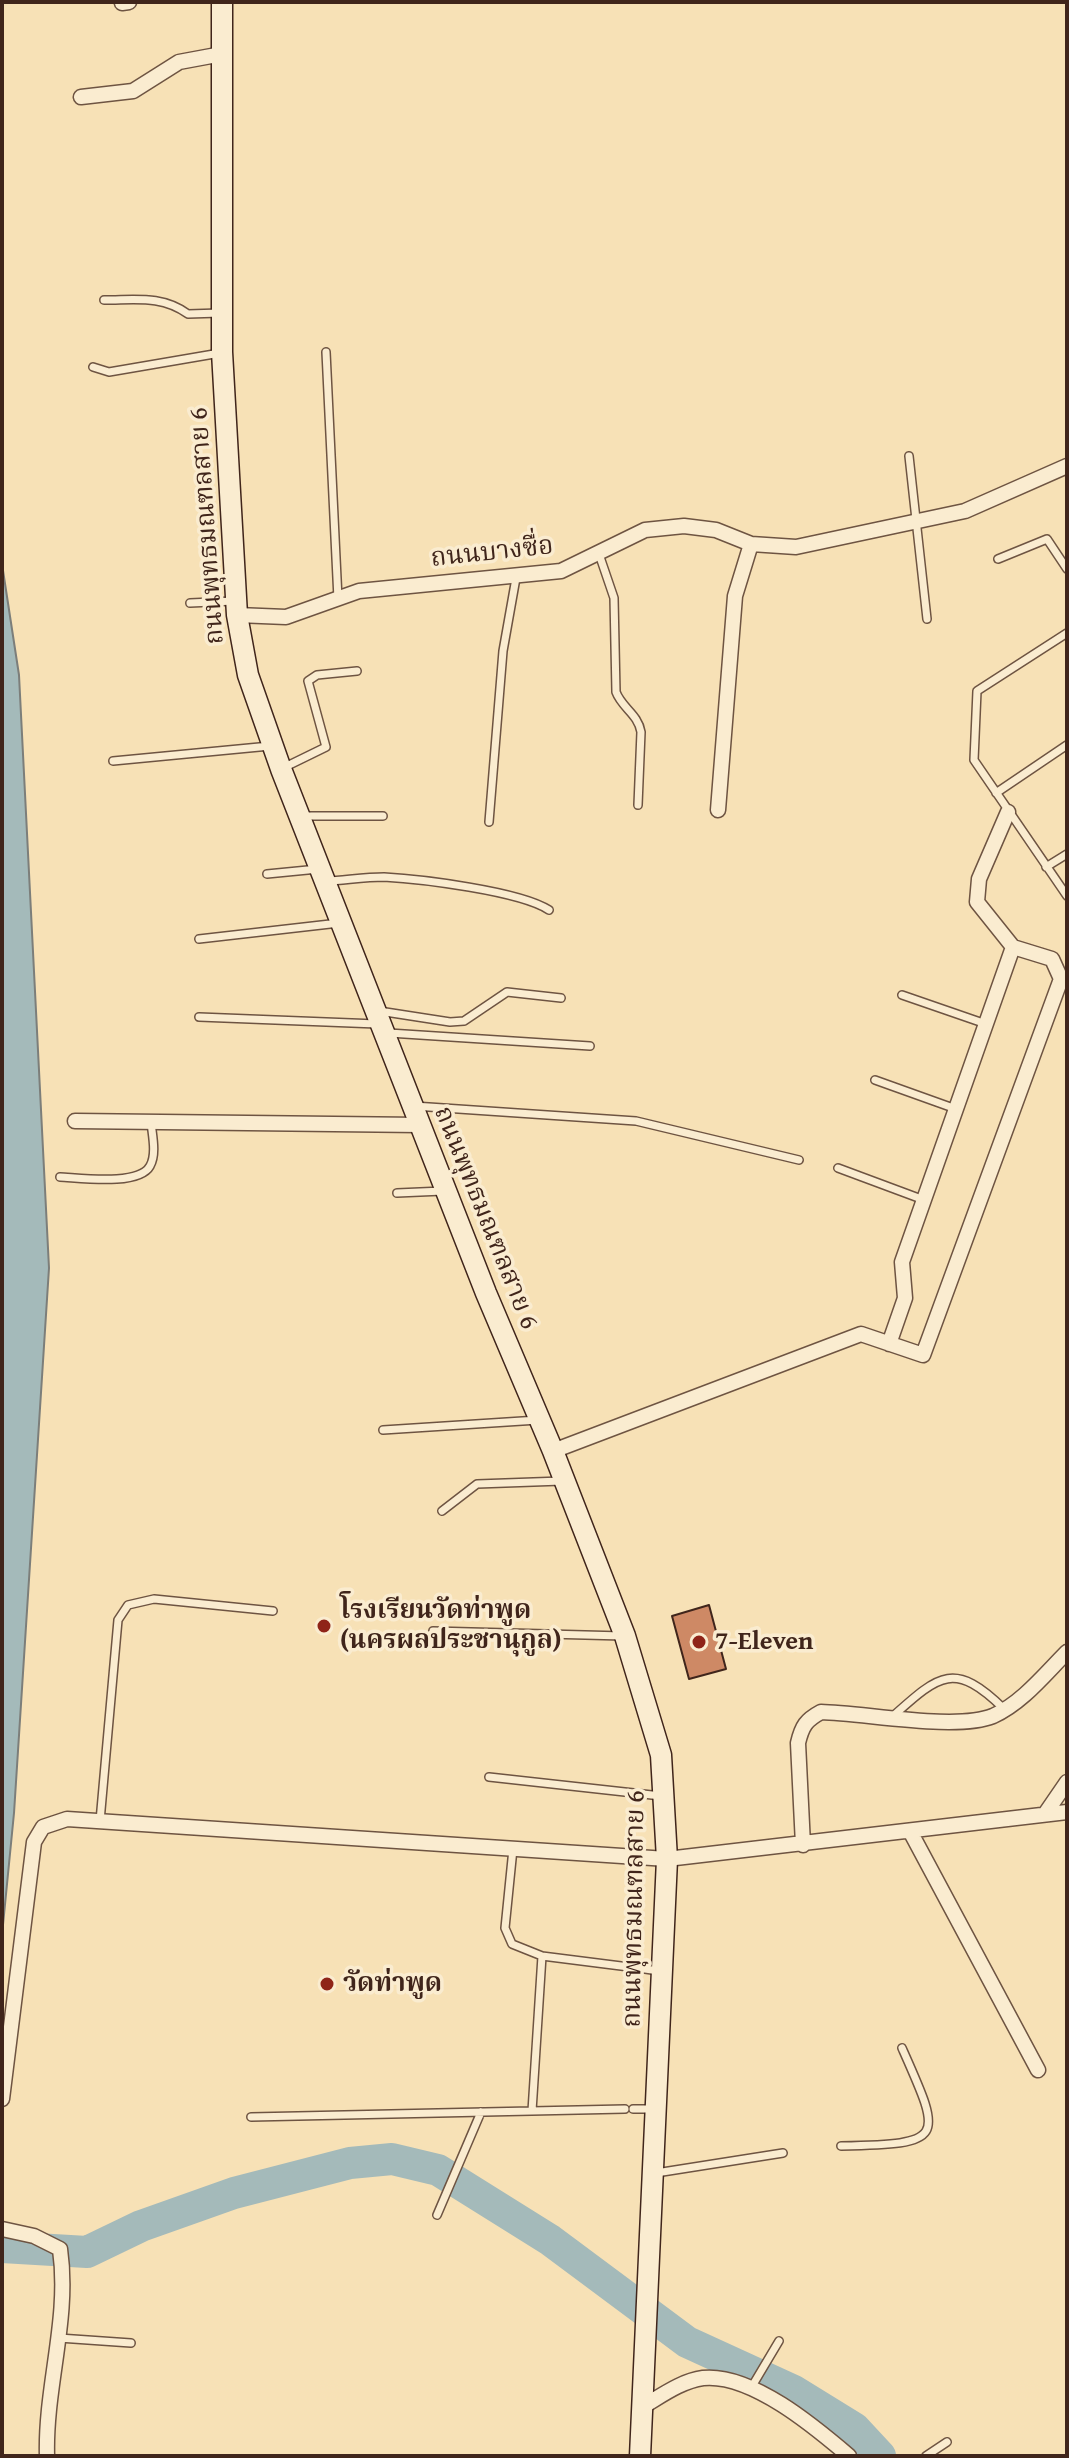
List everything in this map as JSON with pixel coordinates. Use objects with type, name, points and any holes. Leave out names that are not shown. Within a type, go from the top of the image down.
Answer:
[{"type":"main road","name":"ถนนพุทธมณฑลสาย 6","points":[[222,2],[222,352],[237,608],[248,675],[272,746],[416,1115],[541,1420],[625,1636],[661,1755],[667,1859],[640,2456]]},
{"type":"street","points":[[122,3],[129,2]]},
{"type":"street","points":[[81,97],[133,91],[179,62],[222,54]]},
{"type":"street","name":"ถนนบางซื่อ","points":[[237,608],[286,617],[378,588],[516,578],[561,571],[645,530],[684,526],[716,530],[751,544],[796,547],[917,529],[1067,466]]},
{"type":"street","points":[[718,810],[735,596],[751,544]]},
{"type":"street","points":[[553,1451],[861,1334],[923,1355],[1061,979],[1052,959],[1013,947],[977,902],[979,879],[1008,812]]},
{"type":"street","points":[[889,1344],[905,1298],[902,1262],[1013,947]]},
{"type":"street","points":[[75,1121],[416,1115]]},
{"type":"street","points":[[803,1845],[798,1743],[802,1726],[821,1712],[954,1721],[991,1717],[1067,1652]]},
{"type":"street","points":[[1045,1814],[1067,1782]]},
{"type":"street","points":[[2,2099],[34,1842],[43,1827],[67,1819],[667,1859],[1067,1812]]},
{"type":"street","points":[[910,1831],[1038,2070]]},
{"type":"street","points":[[2,2229],[34,2236],[60,2249],[65,2285],[46,2429],[47,2456]]},
{"type":"street","points":[[642,2407],[681,2384],[705,2378],[752,2387],[811,2424],[849,2456]]},
{"type":"lane","points":[[104,300],[168,301],[188,314],[222,313]]},
{"type":"lane","points":[[93,367],[109,372],[222,352]]},
{"type":"lane","points":[[326,352],[338,599]]},
{"type":"lane","points":[[909,456],[927,619]]},
{"type":"lane","points":[[998,559],[1047,539],[1067,569]]},
{"type":"lane","points":[[599,554],[614,598],[616,692],[620,702],[639,720],[641,732],[638,805]]},
{"type":"lane","points":[[489,822],[503,651],[516,578]]},
{"type":"lane","points":[[190,603],[237,608]]},
{"type":"lane","points":[[1067,633],[977,691],[974,760],[1067,896]]},
{"type":"lane","points":[[281,769],[326,747],[308,681],[317,675],[357,671]]},
{"type":"lane","points":[[996,793],[1067,745]]},
{"type":"lane","points":[[113,761],[272,746]]},
{"type":"lane","points":[[299,816],[383,816]]},
{"type":"lane","points":[[1046,867],[1067,854]]},
{"type":"lane","points":[[267,874],[409,880],[530,900],[549,910]]},
{"type":"lane","points":[[199,939],[341,923]]},
{"type":"lane","points":[[199,1017],[450,1022],[464,1021],[507,992],[561,998]]},
{"type":"lane","points":[[902,995],[986,1024]]},
{"type":"lane","points":[[382,1023],[590,1046]]},
{"type":"lane","points":[[875,1080],[956,1109]]},
{"type":"lane","points":[[416,1115],[636,1121],[799,1160]]},
{"type":"lane","points":[[60,1177],[128,1179],[144,1172],[152,1159],[151,1122]]},
{"type":"lane","points":[[838,1168],[924,1200]]},
{"type":"lane","points":[[397,1193],[446,1191]]},
{"type":"lane","points":[[383,1430],[541,1420]]},
{"type":"lane","points":[[442,1511],[477,1484],[565,1481]]},
{"type":"lane","points":[[100,1821],[118,1620],[128,1605],[154,1599],[273,1611]]},
{"type":"lane","points":[[433,1631],[625,1636]]},
{"type":"lane","points":[[892,1717],[926,1687],[943,1679],[965,1678],[1004,1709]]},
{"type":"lane","points":[[489,1777],[665,1796]]},
{"type":"lane","points":[[514,1848],[505,1928],[512,1944],[542,1956],[629,1967]]},
{"type":"lane","points":[[532,2111],[542,1956]]},
{"type":"lane","points":[[638,1968],[661,1971]]},
{"type":"lane","points":[[841,2146],[905,2144],[923,2137],[931,2122],[929,2110],[902,2048]]},
{"type":"lane","points":[[251,2117],[655,2109]]},
{"type":"lane","points":[[437,2215],[481,2112]]},
{"type":"lane","points":[[654,2173],[783,2153]]},
{"type":"lane","points":[[59,2338],[131,2343]]},
{"type":"lane","points":[[752,2387],[779,2341]]},
{"type":"lane","points":[[926,2456],[947,2442]]},
{"type":"shaded area","points":[[2,564],[19,675],[49,1268],[14,1813],[2,1935]]},
{"type":"building","name":"7-Eleven","points":[[709,1605],[726,1669],[689,1679],[672,1616]]},
{"type":"waterway","points":[[2,2247],[87,2252],[141,2226],[234,2193],[350,2163],[392,2159],[438,2170],[550,2240],[687,2342],[794,2391],[854,2428],[880,2456]]},
{"type":"place","name":"โรงเรียนวัดท่าพูด (นครผลประชานุกูล)","points":[[324,1626]]},
{"type":"place","name":"7-Eleven","points":[[699,1642]]},
{"type":"place","name":"วัดท่าพูด","points":[[327,1984]]}]
